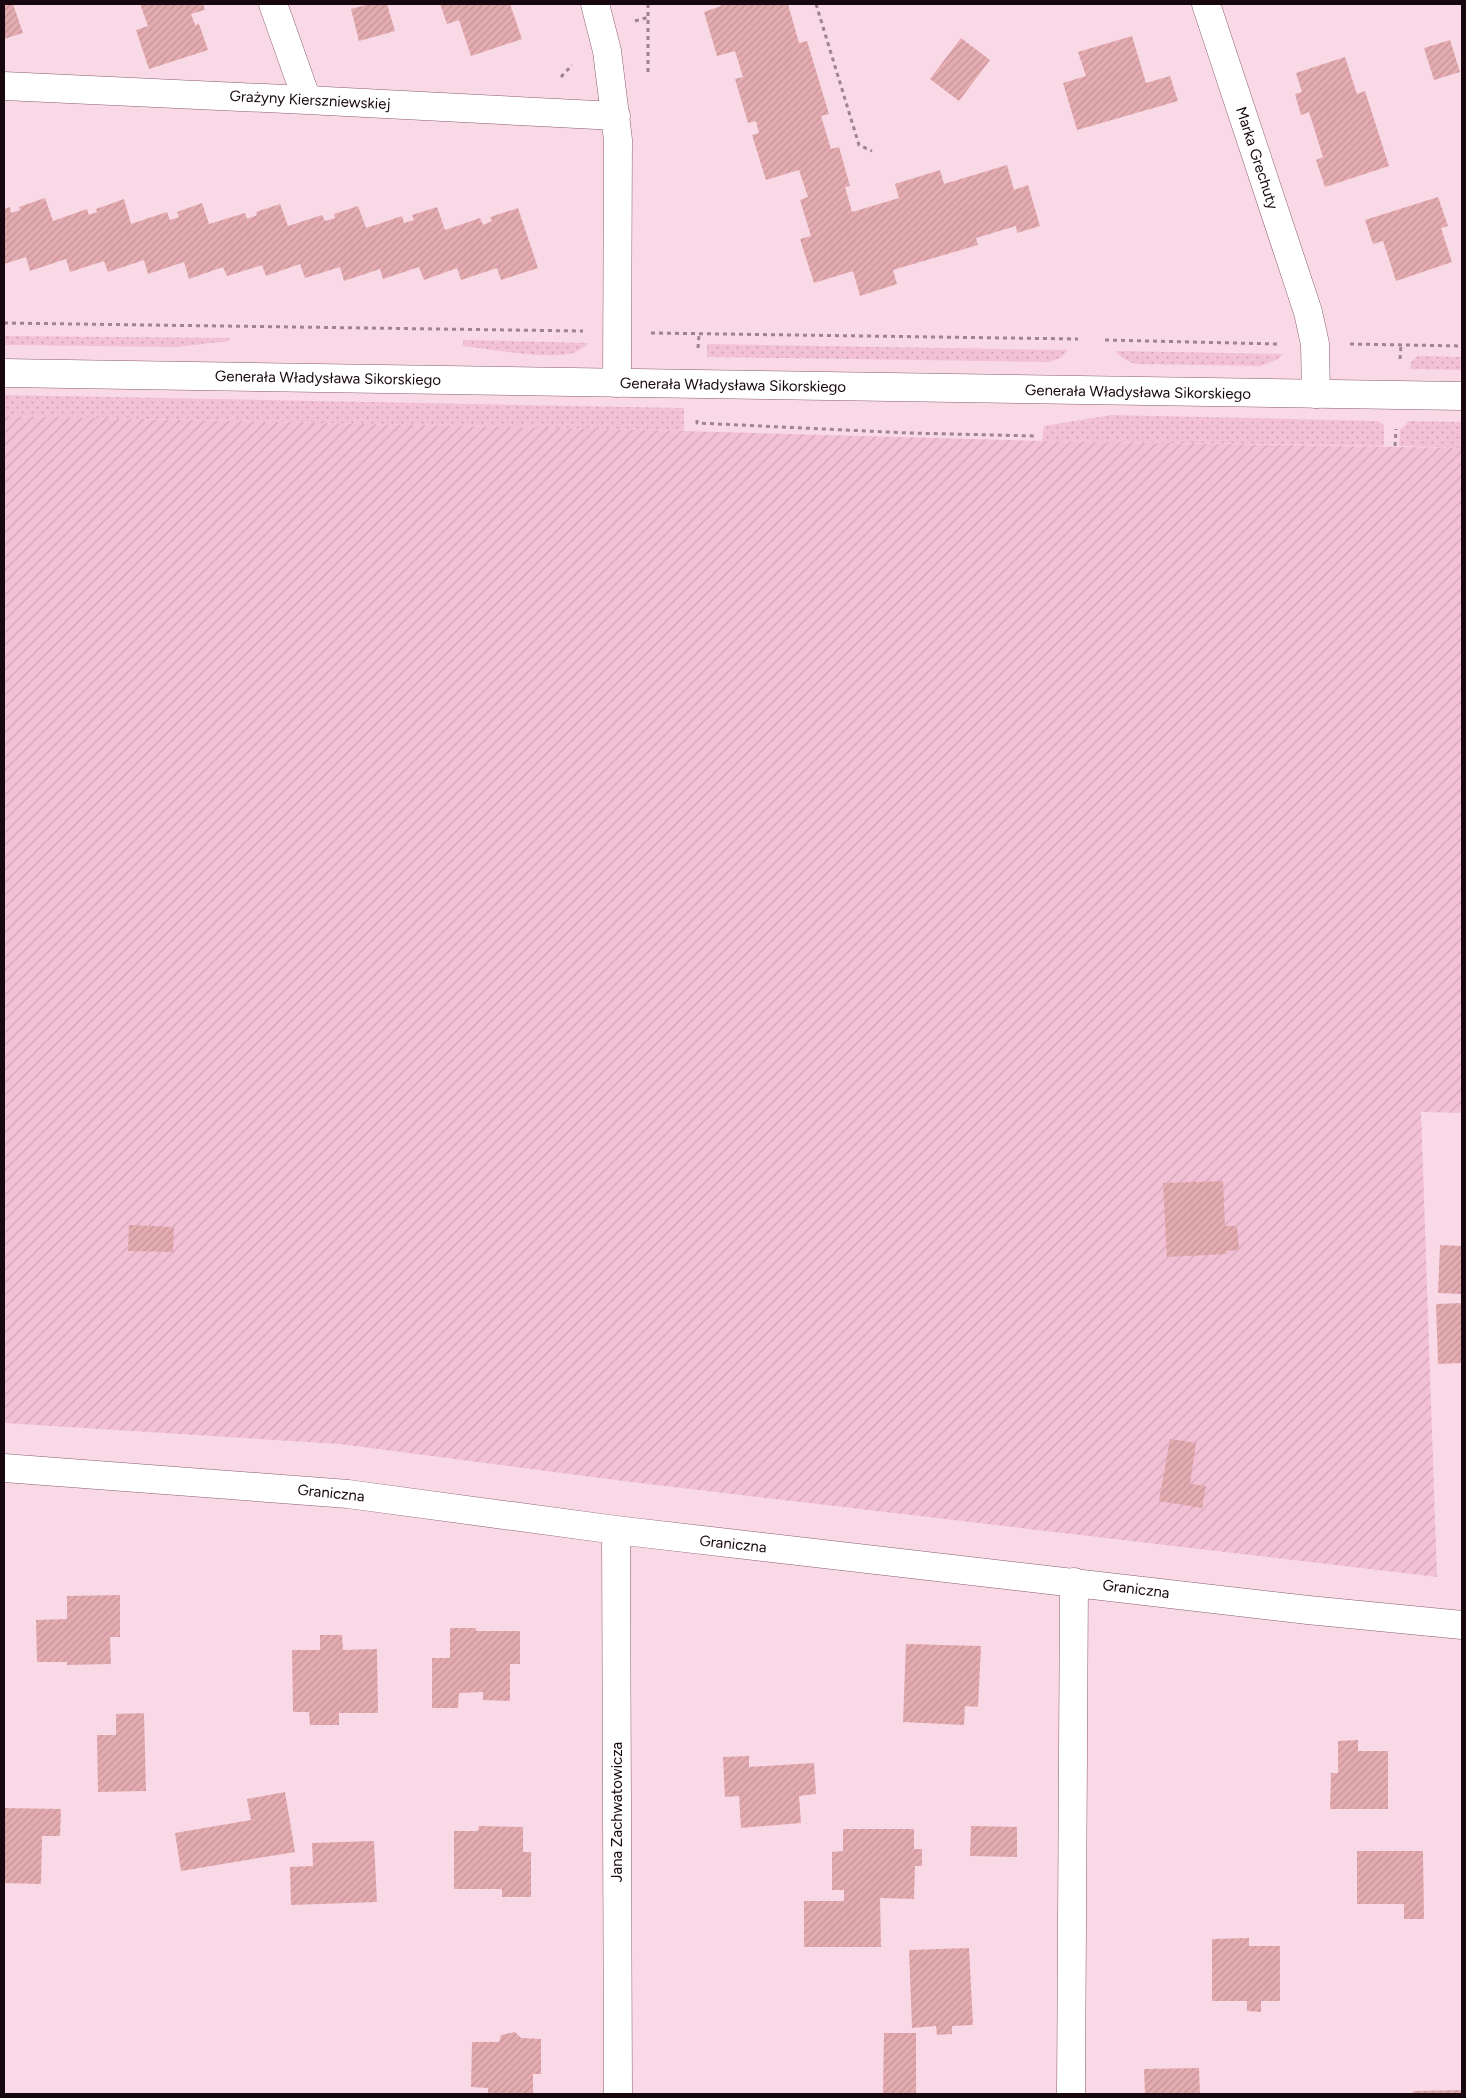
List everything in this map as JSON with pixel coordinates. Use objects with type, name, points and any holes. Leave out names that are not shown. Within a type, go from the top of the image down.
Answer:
[{"type":"street","points":[[273,4],[308,100]]},
{"type":"street","points":[[595,4],[607,50],[616,116],[619,162],[617,383]]},
{"type":"street","name":"Marka Grechuty","points":[[1206,4],[1308,312],[1315,344],[1316,394]]},
{"type":"street","name":"Grażyny Kierszniewskiej","points":[[4,86],[616,116]]},
{"type":"street","name":"Generała Władysława Sikorskiego","points":[[4,373],[1462,396]]},
{"type":"street","name":"Graniczna","points":[[4,1468],[348,1494],[616,1530],[1308,1610],[1462,1625]]},
{"type":"street","name":"Jana Zachwatowicza","points":[[616,1530],[618,2094]]},
{"type":"street","points":[[1071,2094],[1074,1582]]},
{"type":"path","points":[[816,4],[859,145],[872,151]]},
{"type":"path","points":[[4,323],[589,332]]},
{"type":"path","points":[[643,333],[1078,339]]},
{"type":"path","points":[[698,356],[699,334]]},
{"type":"path","points":[[1105,340],[1282,344]]},
{"type":"path","points":[[1348,344],[1462,346]]},
{"type":"path","points":[[1399,368],[1401,345]]},
{"type":"path","points":[[697,415],[697,423],[909,433],[1036,436]]},
{"type":"shaded area","points":[[4,336],[230,338],[229,341],[177,347],[4,345]]},
{"type":"shaded area","points":[[463,340],[589,343],[573,353],[549,355],[463,346]]},
{"type":"shaded area","points":[[707,344],[1068,350],[1060,358],[1049,362],[707,357]]},
{"type":"shaded area","points":[[1115,351],[1283,354],[1278,359],[1261,366],[1135,364],[1122,358]]},
{"type":"shaded area","points":[[1418,356],[1462,357],[1462,370],[1410,369],[1411,362]]},
{"type":"shaded area","points":[[4,395],[684,408],[684,431],[4,416]]},
{"type":"shaded area","points":[[1111,415],[1378,421],[1384,425],[1384,446],[1042,441],[1044,426]]},
{"type":"shaded area","points":[[4,416],[1042,441],[1462,448],[1462,1113],[1421,1112],[1437,1577],[631,1482],[340,1444],[4,1423]]},
{"type":"shaded area","points":[[1409,421],[1462,422],[1462,448],[1399,446],[1400,430]]},
{"type":"building","points":[[4,4],[13,4],[23,33],[4,39]]},
{"type":"building","points":[[140,4],[203,4],[205,10],[191,14],[195,25],[199,24],[208,50],[149,69],[136,30],[148,26]]},
{"type":"building","points":[[370,4],[387,4],[395,31],[359,41],[351,9]]},
{"type":"building","points":[[440,4],[510,4],[522,39],[471,56],[459,20],[447,24]]},
{"type":"building","points":[[721,4],[788,4],[799,43],[807,41],[829,114],[821,116],[831,149],[839,147],[850,186],[845,187],[852,212],[899,198],[895,184],[940,170],[944,184],[1007,165],[1014,190],[1028,185],[1040,226],[1017,233],[1016,226],[976,238],[978,245],[893,270],[897,284],[860,296],[853,271],[814,283],[800,239],[811,236],[800,200],[808,197],[799,170],[766,180],[752,135],[759,133],[756,121],[748,123],[735,79],[743,77],[735,51],[717,56],[704,12],[721,6]]},
{"type":"building","points":[[1132,36],[1146,83],[1170,76],[1178,101],[1077,130],[1063,83],[1086,76],[1078,52]]},
{"type":"building","points":[[961,38],[990,60],[959,101],[930,79]]},
{"type":"building","points":[[1450,40],[1460,72],[1434,80],[1424,48]]},
{"type":"building","points":[[1345,57],[1357,94],[1365,91],[1389,166],[1325,187],[1316,160],[1323,157],[1309,112],[1301,115],[1295,94],[1302,92],[1296,73]]},
{"type":"building","points":[[1438,197],[1448,226],[1441,228],[1452,262],[1396,281],[1383,241],[1373,244],[1365,220]]},
{"type":"building","points":[[45,198],[53,221],[87,209],[89,215],[97,212],[96,209],[124,199],[131,224],[167,212],[170,220],[179,217],[177,212],[202,203],[209,224],[245,213],[247,219],[257,215],[256,212],[280,204],[288,226],[322,215],[325,221],[335,218],[334,214],[358,206],[366,228],[402,216],[404,223],[414,220],[412,215],[437,207],[445,230],[480,218],[483,225],[492,221],[490,217],[518,208],[538,268],[501,280],[497,268],[461,280],[457,268],[424,280],[419,267],[383,279],[380,269],[344,281],[340,267],[305,278],[300,264],[266,276],[262,265],[227,276],[223,267],[189,279],[184,262],[148,274],[144,260],[108,272],[104,261],[70,272],[66,259],[30,271],[26,257],[4,264],[4,209],[10,207],[11,213],[20,210],[19,207]]},
{"type":"building","points":[[1223,1181],[1225,1226],[1237,1226],[1239,1250],[1226,1251],[1227,1254],[1167,1257],[1163,1183]]},
{"type":"building","points":[[129,1225],[174,1227],[173,1252],[128,1251]]},
{"type":"building","points":[[1440,1245],[1462,1246],[1462,1294],[1438,1293]]},
{"type":"building","points":[[1462,1303],[1462,1363],[1438,1364],[1436,1304]]},
{"type":"building","points":[[1170,1439],[1196,1443],[1190,1484],[1206,1486],[1202,1508],[1159,1501]]},
{"type":"building","points":[[120,1595],[120,1637],[110,1637],[111,1664],[67,1665],[67,1662],[37,1662],[36,1620],[67,1619],[67,1596]]},
{"type":"building","points":[[450,1628],[476,1628],[476,1631],[520,1631],[520,1664],[510,1664],[510,1701],[483,1700],[483,1692],[459,1693],[458,1708],[432,1708],[432,1658],[450,1658]]},
{"type":"building","points":[[320,1635],[342,1635],[343,1650],[377,1649],[378,1713],[339,1713],[339,1725],[310,1725],[309,1712],[293,1712],[292,1650],[320,1650]]},
{"type":"building","points":[[906,1644],[981,1646],[978,1707],[965,1706],[964,1725],[903,1722]]},
{"type":"building","points":[[144,1713],[146,1791],[98,1792],[97,1735],[116,1735],[116,1714]]},
{"type":"building","points":[[1358,1740],[1358,1751],[1388,1751],[1388,1809],[1330,1809],[1331,1773],[1338,1773],[1338,1741]]},
{"type":"building","points":[[749,1756],[749,1767],[814,1763],[816,1794],[799,1796],[801,1823],[741,1828],[739,1796],[725,1797],[723,1757]]},
{"type":"building","points":[[285,1792],[295,1852],[181,1871],[175,1833],[251,1820],[247,1799]]},
{"type":"building","points":[[4,1808],[61,1809],[60,1836],[42,1836],[41,1884],[4,1883]]},
{"type":"building","points":[[479,1826],[523,1827],[523,1852],[531,1852],[531,1897],[502,1897],[502,1889],[454,1889],[454,1831],[478,1831]]},
{"type":"building","points":[[971,1826],[1017,1827],[1017,1857],[970,1856]]},
{"type":"building","points":[[843,1829],[914,1829],[914,1849],[922,1849],[922,1866],[915,1866],[914,1899],[880,1898],[881,1947],[804,1947],[804,1901],[844,1901],[844,1890],[832,1890],[832,1852],[843,1851]]},
{"type":"building","points":[[374,1841],[377,1902],[291,1905],[290,1867],[313,1866],[312,1843]]},
{"type":"building","points":[[1357,1851],[1423,1851],[1424,1919],[1404,1919],[1404,1904],[1357,1904]]},
{"type":"building","points":[[1249,1938],[1249,1946],[1280,1946],[1280,2001],[1261,2001],[1261,2012],[1247,2011],[1247,2001],[1212,2001],[1212,1939]]},
{"type":"building","points":[[969,1948],[973,2025],[952,2026],[952,2034],[937,2035],[936,2026],[912,2028],[909,1950]]},
{"type":"building","points":[[515,2032],[521,2038],[541,2039],[541,2074],[533,2074],[533,2094],[488,2094],[488,2088],[471,2087],[472,2042],[499,2042],[501,2035]]},
{"type":"building","points":[[884,2033],[916,2033],[916,2094],[883,2094]]},
{"type":"building","points":[[1199,2068],[1200,2094],[1145,2094],[1144,2069]]},
{"type":"building","points":[[1462,2090],[1462,2094],[1413,2094],[1413,2091]]}]
